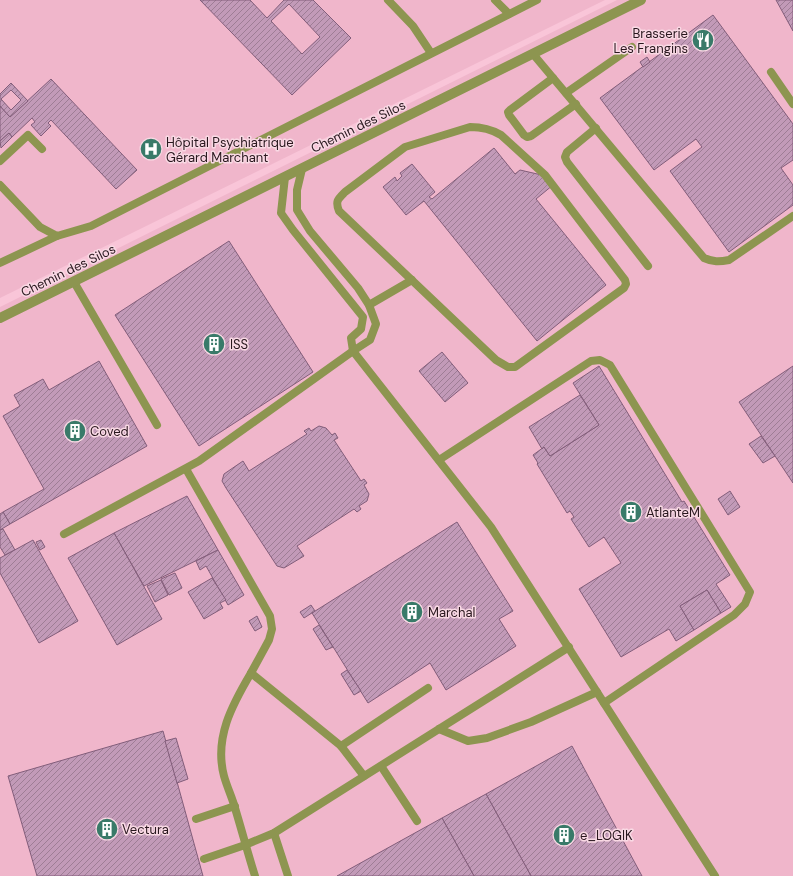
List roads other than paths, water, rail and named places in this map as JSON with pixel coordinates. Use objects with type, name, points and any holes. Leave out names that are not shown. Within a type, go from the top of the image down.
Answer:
[{"type":"street","name":"Chemin des Silos","points":[[0,318],[641,0]]},
{"type":"lane","points":[[388,0],[413,26],[431,53]]},
{"type":"lane","points":[[495,0],[508,14]]},
{"type":"lane","points":[[0,263],[57,236],[91,226],[537,0]]},
{"type":"lane","points":[[566,93],[632,47]]},
{"type":"lane","points":[[533,54],[704,258],[719,262],[729,260],[793,216]]},
{"type":"lane","points":[[771,72],[793,104]]},
{"type":"lane","points":[[553,78],[508,112],[524,135],[527,137],[531,136],[576,104]]},
{"type":"lane","points":[[470,127],[481,127],[492,130],[501,135],[546,175],[622,274],[626,284],[624,288],[514,367],[508,367],[496,360],[412,280],[339,210],[337,205],[338,199],[344,192],[405,147],[470,127]]},
{"type":"lane","points":[[596,128],[567,152],[565,157],[567,162],[648,266]]},
{"type":"lane","points":[[0,161],[28,135],[42,150]]},
{"type":"lane","points":[[64,534],[186,469],[370,340],[376,324],[369,305],[358,288],[310,231],[297,210],[297,190],[302,168]]},
{"type":"lane","points":[[285,177],[281,213],[363,317],[361,329],[351,338],[353,351],[491,527],[715,876]]},
{"type":"lane","points":[[0,185],[40,227],[57,236]]},
{"type":"lane","points":[[369,305],[412,280]]},
{"type":"lane","points":[[74,282],[157,425]]},
{"type":"lane","points":[[439,460],[591,361],[600,360],[610,365],[750,592],[745,604],[734,615],[604,703]]},
{"type":"lane","points":[[186,469],[270,616],[272,629],[269,640],[235,700],[226,720],[222,737],[221,756],[224,776],[235,806],[255,876]]},
{"type":"lane","points":[[204,859],[274,833],[569,647]]},
{"type":"lane","points":[[251,673],[341,746],[364,776]]},
{"type":"lane","points":[[341,746],[428,688]]},
{"type":"lane","points":[[438,729],[468,741],[486,738],[531,722],[597,692]]},
{"type":"lane","points":[[381,766],[417,821]]},
{"type":"lane","points":[[196,819],[235,806]]},
{"type":"lane","points":[[274,833],[288,876]]},
{"type":"place","name":"Brasserie Les Frangins","points":[[703,40]]},
{"type":"place","name":"Hôpital Psychiatrique Gérard Marchant","points":[[151,149]]},
{"type":"place","name":"ISS","points":[[214,344]]},
{"type":"place","name":"Coved","points":[[75,431]]},
{"type":"place","name":"AtlanteM","points":[[631,512]]},
{"type":"place","name":"Marchal","points":[[412,612]]},
{"type":"place","name":"Vectura","points":[[107,829]]},
{"type":"place","name":"e_LOGIK","points":[[564,835]]}]
